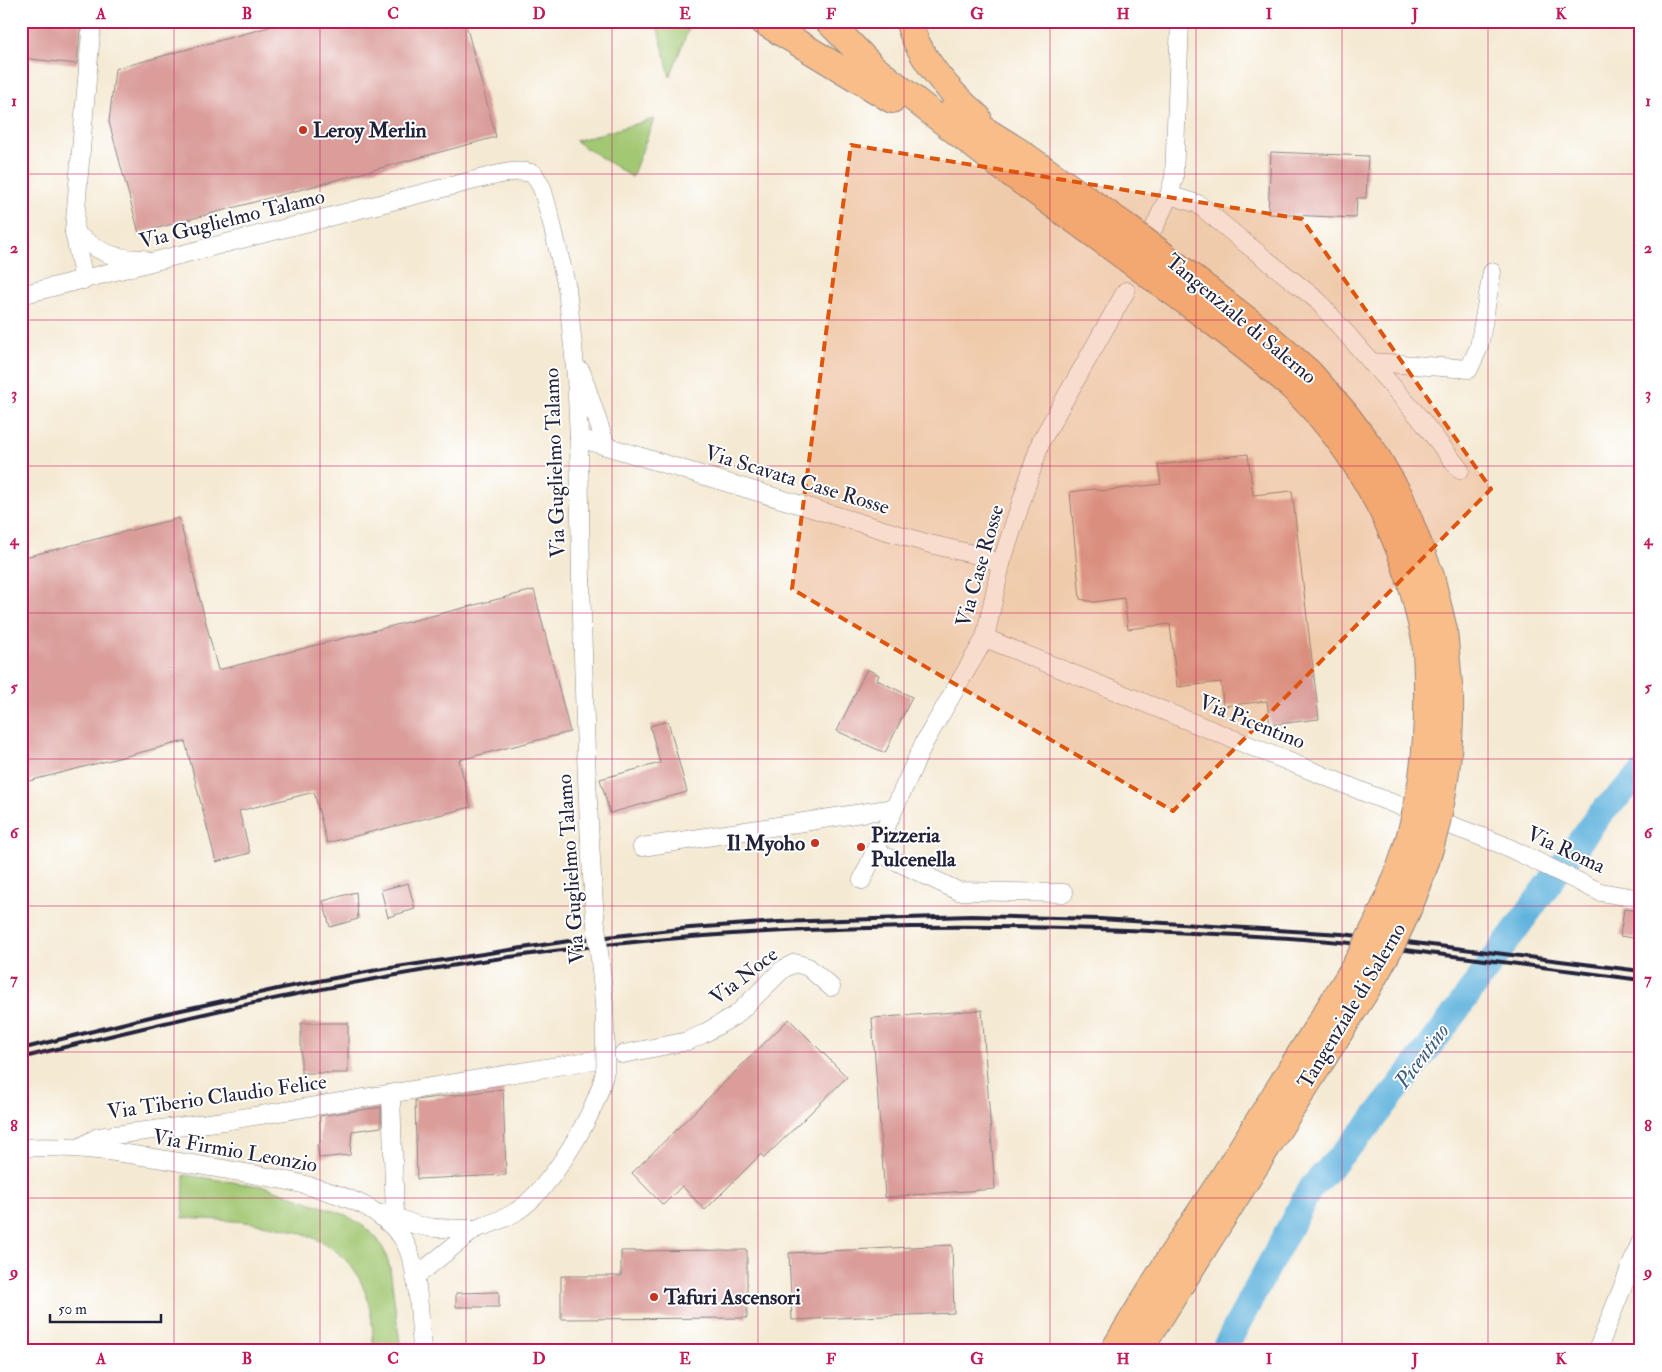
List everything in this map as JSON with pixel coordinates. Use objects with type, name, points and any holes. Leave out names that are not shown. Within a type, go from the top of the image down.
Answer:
[{"type":"highway","points":[[762,21],[1006,156]]},
{"type":"highway","name":"Tangenziale di Salerno","points":[[828,21],[873,67],[1006,156],[1124,224],[1160,268]]},
{"type":"highway","name":"Tangenziale di Salerno","points":[[847,21],[876,52],[963,117],[1111,247],[1160,268],[1262,331],[1309,372],[1344,412],[1374,452],[1400,496],[1431,576],[1444,630],[1439,694],[1448,758],[1441,802],[1426,865],[1416,894],[1391,947],[1358,983],[1224,1176],[1171,1256],[1113,1351]]},
{"type":"highway","points":[[908,21],[919,47],[937,75],[970,110],[1006,156]]},
{"type":"highway","name":"Tangenziale di Salerno","points":[[1139,1351],[1358,983]]},
{"type":"street","points":[[84,280],[74,232],[92,21]]},
{"type":"street","points":[[1155,226],[1169,195],[1174,178],[1180,21]]},
{"type":"street","name":"Via Guglielmo Talamo","points":[[21,296],[472,181],[527,171],[534,174],[538,180],[551,220],[567,288],[573,345],[579,438],[586,758],[594,905],[606,1020],[605,1070],[596,1098],[584,1123],[568,1153],[549,1182],[517,1211],[496,1222],[475,1229]]},
{"type":"street","points":[[1169,195],[1198,204],[1317,300],[1419,417],[1460,470]]},
{"type":"street","points":[[74,232],[99,250],[125,260],[166,259]]},
{"type":"street","points":[[1372,362],[1469,368],[1479,347],[1492,272]]},
{"type":"street","name":"Via Case Rosse","points":[[862,880],[924,743],[985,638],[1001,564],[1041,441],[1126,291]]},
{"type":"street","points":[[573,345],[606,446]]},
{"type":"street","name":"Via Scavata Case Rosse","points":[[579,438],[930,544],[977,555],[1001,564]]},
{"type":"street","name":"Via Picentino","points":[[985,638],[1371,795],[1503,845]]},
{"type":"street","points":[[642,847],[894,808]]},
{"type":"street","name":"Via Roma","points":[[1503,845],[1600,892],[1641,899]]},
{"type":"street","points":[[875,851],[958,891],[1064,893]]},
{"type":"street","name":"Via Noce","points":[[623,1054],[688,1041],[703,1034],[736,1014],[783,969],[795,963],[808,967],[831,987]]},
{"type":"street","points":[[395,1217],[391,1094],[594,1060]]},
{"type":"street","name":"Via Tiberio Claudio Felice","points":[[21,1148],[79,1148],[98,1137],[224,1122],[391,1094]]},
{"type":"street","name":"Via Firmio Leonzio","points":[[79,1148],[118,1152],[286,1180],[325,1190],[366,1206],[394,1227],[403,1238],[410,1254],[415,1277],[422,1351]]},
{"type":"street","points":[[366,1206],[416,1225],[434,1228],[475,1229]]},
{"type":"street","points":[[410,1254],[424,1233],[434,1228]]},
{"type":"street","points":[[415,1277],[475,1229]]},
{"type":"street","points":[[1596,1351],[1641,1241]]},
{"type":"street","points":[[410,1254],[449,1248]]},
{"type":"highlighted area","points":[[851,145],[1302,219],[1491,489],[1173,811],[792,589]]},
{"type":"green space","points":[[656,21],[685,21],[690,25],[670,77]]},
{"type":"green space","points":[[654,119],[632,177],[575,141]]},
{"type":"green space","points":[[184,1175],[267,1187],[346,1215],[363,1226],[376,1237],[384,1250],[390,1268],[401,1351],[373,1351],[370,1309],[358,1277],[340,1254],[316,1239],[286,1229],[254,1223],[183,1218]]},
{"type":"building","points":[[21,21],[81,21],[77,64],[21,58]]},
{"type":"building","name":"Leroy Merlin","points":[[291,21],[465,21],[496,137],[139,233],[109,122],[115,69]]},
{"type":"building","points":[[1271,152],[1368,156],[1366,198],[1357,198],[1356,218],[1268,214]]},
{"type":"building","points":[[1248,454],[1253,495],[1292,491],[1319,719],[1270,725],[1267,701],[1223,706],[1221,682],[1177,687],[1170,624],[1128,629],[1124,598],[1094,602],[1080,599],[1070,492],[1093,489],[1102,491],[1161,484],[1158,465]]},
{"type":"building","points":[[179,518],[218,670],[534,590],[570,732],[459,760],[471,807],[327,843],[314,792],[239,811],[250,853],[216,862],[185,741],[21,783],[21,558]]},
{"type":"building","points":[[867,669],[879,675],[877,680],[912,697],[885,753],[837,731]]},
{"type":"building","points":[[668,721],[687,792],[610,813],[600,779],[660,763],[650,726]]},
{"type":"building","points":[[408,883],[415,909],[388,917],[381,890]]},
{"type":"building","points":[[356,892],[358,919],[330,927],[323,901]]},
{"type":"building","points":[[1624,909],[1641,911],[1641,939],[1620,936]]},
{"type":"building","points":[[982,1010],[995,1189],[885,1197],[872,1018]]},
{"type":"building","points":[[789,1019],[847,1077],[764,1158],[761,1154],[705,1210],[682,1186],[663,1205],[632,1173]]},
{"type":"building","points":[[301,1023],[348,1023],[348,1073],[301,1073]]},
{"type":"building","points":[[503,1089],[506,1175],[417,1179],[415,1100]]},
{"type":"building","points":[[381,1107],[381,1127],[352,1131],[350,1155],[319,1158],[317,1145],[320,1142],[320,1116]]},
{"type":"building","points":[[952,1245],[954,1313],[792,1320],[789,1253]]},
{"type":"building","name":"Tafuri Ascensori","points":[[747,1250],[747,1318],[561,1319],[561,1276],[621,1276],[621,1251]]},
{"type":"building","points":[[499,1292],[499,1307],[456,1307],[456,1293]]},
{"type":"waterway","name":"Picentino","points":[[1223,1351],[1310,1189],[1369,1125],[1440,1033],[1599,815],[1641,774]]},
{"type":"railway","points":[[21,1049],[154,1016],[282,988],[377,970],[569,941],[690,928],[778,922],[971,916],[1100,919],[1342,934],[1641,971]]},
{"type":"railway","points":[[21,1058],[104,1037],[270,1000],[438,968],[606,945],[691,937],[816,930],[1004,927],[1284,937],[1364,945],[1641,980]]},
{"type":"place","name":"Leroy Merlin","points":[[303,130]]},
{"type":"place","name":"Il Myoho","points":[[815,843]]},
{"type":"place","name":"Pizzeria Pulcenella","points":[[861,847]]},
{"type":"place","name":"Tafuri Ascensori","points":[[654,1297]]}]
